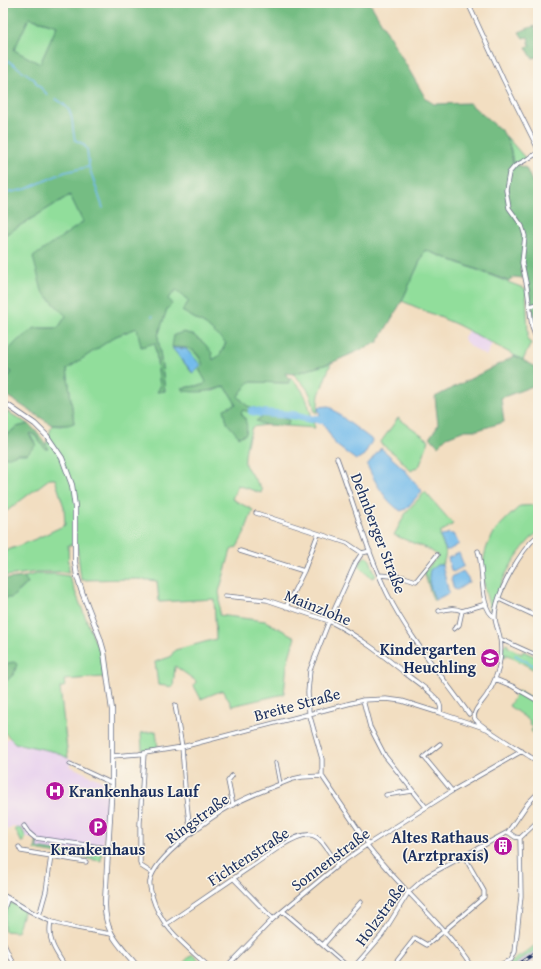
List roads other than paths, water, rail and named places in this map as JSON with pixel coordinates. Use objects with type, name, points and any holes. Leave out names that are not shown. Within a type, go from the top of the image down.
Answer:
[{"type":"street","points":[[468,3],[503,79],[538,149]]},
{"type":"street","points":[[538,153],[512,169],[508,178],[506,190],[509,208],[522,226],[525,236],[522,263],[530,306],[532,327],[538,343]]},
{"type":"street","points":[[530,306],[538,304]]},
{"type":"street","points":[[3,402],[35,424],[47,436],[62,458],[72,485],[75,507],[75,562],[77,576],[100,638],[112,710],[112,782],[104,911],[111,934],[137,966]]},
{"type":"street","name":"Dehnberger Straße","points":[[337,458],[379,575],[401,620],[469,714]]},
{"type":"street","points":[[256,513],[347,543],[362,553]]},
{"type":"street","points":[[286,607],[304,571],[318,534]]},
{"type":"street","points":[[538,535],[516,562],[506,580],[499,599],[495,617],[500,639],[500,661],[495,679],[488,694],[475,714],[476,720],[487,729],[538,762]]},
{"type":"street","points":[[240,550],[304,571]]},
{"type":"street","points":[[370,551],[362,553],[356,562],[310,670],[308,692],[309,713],[322,758],[322,776],[384,867],[453,941],[471,966]]},
{"type":"street","points":[[478,551],[480,556],[482,586],[486,604],[489,613],[495,617]]},
{"type":"street","points":[[379,575],[404,577],[416,581],[437,555]]},
{"type":"street","name":"Mainzlohe","points":[[225,596],[267,600],[330,621],[373,648],[425,689],[437,700],[441,707],[440,713]]},
{"type":"street","points":[[499,599],[538,616]]},
{"type":"street","points":[[439,611],[456,608],[462,611],[486,604]]},
{"type":"street","points":[[454,629],[460,625],[462,611]]},
{"type":"street","points":[[500,639],[538,656]]},
{"type":"street","points":[[495,679],[512,686],[538,701]]},
{"type":"street","name":"Breite Straße","points":[[112,756],[182,747],[362,700],[386,699],[402,701],[487,729]]},
{"type":"street","points":[[362,700],[370,726],[385,756],[426,808]]},
{"type":"street","points":[[176,705],[182,747],[189,822],[194,831]]},
{"type":"street","points":[[465,722],[469,714],[475,714]]},
{"type":"street","points":[[440,744],[424,756],[452,791]]},
{"type":"street","name":"Sonnenstraße","points":[[227,966],[273,919],[338,865],[367,844],[452,791],[522,751]]},
{"type":"street","points":[[144,753],[140,823],[140,863],[141,866],[152,874],[150,889],[155,905],[165,925],[208,966]]},
{"type":"street","points":[[276,763],[280,784]]},
{"type":"street","points":[[70,764],[112,782]]},
{"type":"street","points":[[232,776],[228,781],[233,805]]},
{"type":"street","name":"Ringstraße","points":[[152,874],[169,852],[194,831],[233,805],[298,777],[322,776]]},
{"type":"street","points":[[386,795],[413,791]]},
{"type":"street","name":"Holzstraße","points":[[355,966],[382,935],[408,893],[427,876],[508,832],[529,802],[538,793]]},
{"type":"street","points":[[497,966],[511,960],[516,952],[521,896],[520,838],[538,821]]},
{"type":"street","points":[[24,826],[35,838],[108,848]]},
{"type":"street","points":[[508,832],[515,837],[520,838]]},
{"type":"street","name":"Fichtenstraße","points":[[165,925],[281,846],[303,835],[315,835],[319,838],[338,865]]},
{"type":"street","points":[[19,847],[21,851],[86,862]]},
{"type":"street","points":[[39,916],[46,891],[51,856]]},
{"type":"street","points":[[393,966],[415,938],[427,945],[484,897],[484,891],[464,856]]},
{"type":"street","points":[[234,879],[273,919]]},
{"type":"street","points":[[3,895],[39,916],[51,921],[71,927],[111,934]]},
{"type":"street","points":[[3,911],[8,898]]},
{"type":"street","points":[[323,945],[361,902]]},
{"type":"street","points":[[283,911],[347,966]]},
{"type":"street","points":[[51,921],[49,931],[51,940],[65,966]]},
{"type":"street","points":[[3,942],[14,966]]},
{"type":"water","points":[[172,348],[186,349],[201,365],[193,373]]},
{"type":"water","points":[[329,406],[372,441],[364,455],[356,460],[336,445],[321,420],[318,407]]},
{"type":"water","points":[[381,448],[404,469],[422,491],[406,509],[401,511],[390,503],[385,497],[367,465]]},
{"type":"water","points":[[449,533],[453,534],[459,544],[449,550],[446,550],[440,537]]},
{"type":"water","points":[[459,553],[464,566],[453,572],[451,570],[448,558]]},
{"type":"water","points":[[437,565],[442,565],[449,593],[435,600],[429,578],[430,570]]},
{"type":"water","points":[[463,571],[469,582],[457,590],[454,589],[451,579],[453,576]]},
{"type":"waterway","points":[[3,57],[34,79],[48,95]]},
{"type":"waterway","points":[[56,99],[63,103],[70,112],[75,140],[83,144],[87,149],[89,167],[103,208]]},
{"type":"waterway","points":[[3,194],[26,189],[65,172],[88,167]]},
{"type":"waterway","points":[[252,411],[293,415],[311,419]]},
{"type":"waterway","points":[[317,419],[321,420]]},
{"type":"waterway","points":[[515,655],[538,668]]},
{"type":"railway","points":[[516,966],[538,951]]},
{"type":"place","name":"Kindergarten Heuchling","points":[[490,658]]},
{"type":"place","name":"Krankenhaus Lauf","points":[[55,791]]},
{"type":"place","name":"Krankenhaus","points":[[98,827]]},
{"type":"place","name":"Altes Rathaus (Arztpraxis)","points":[[503,846]]}]
